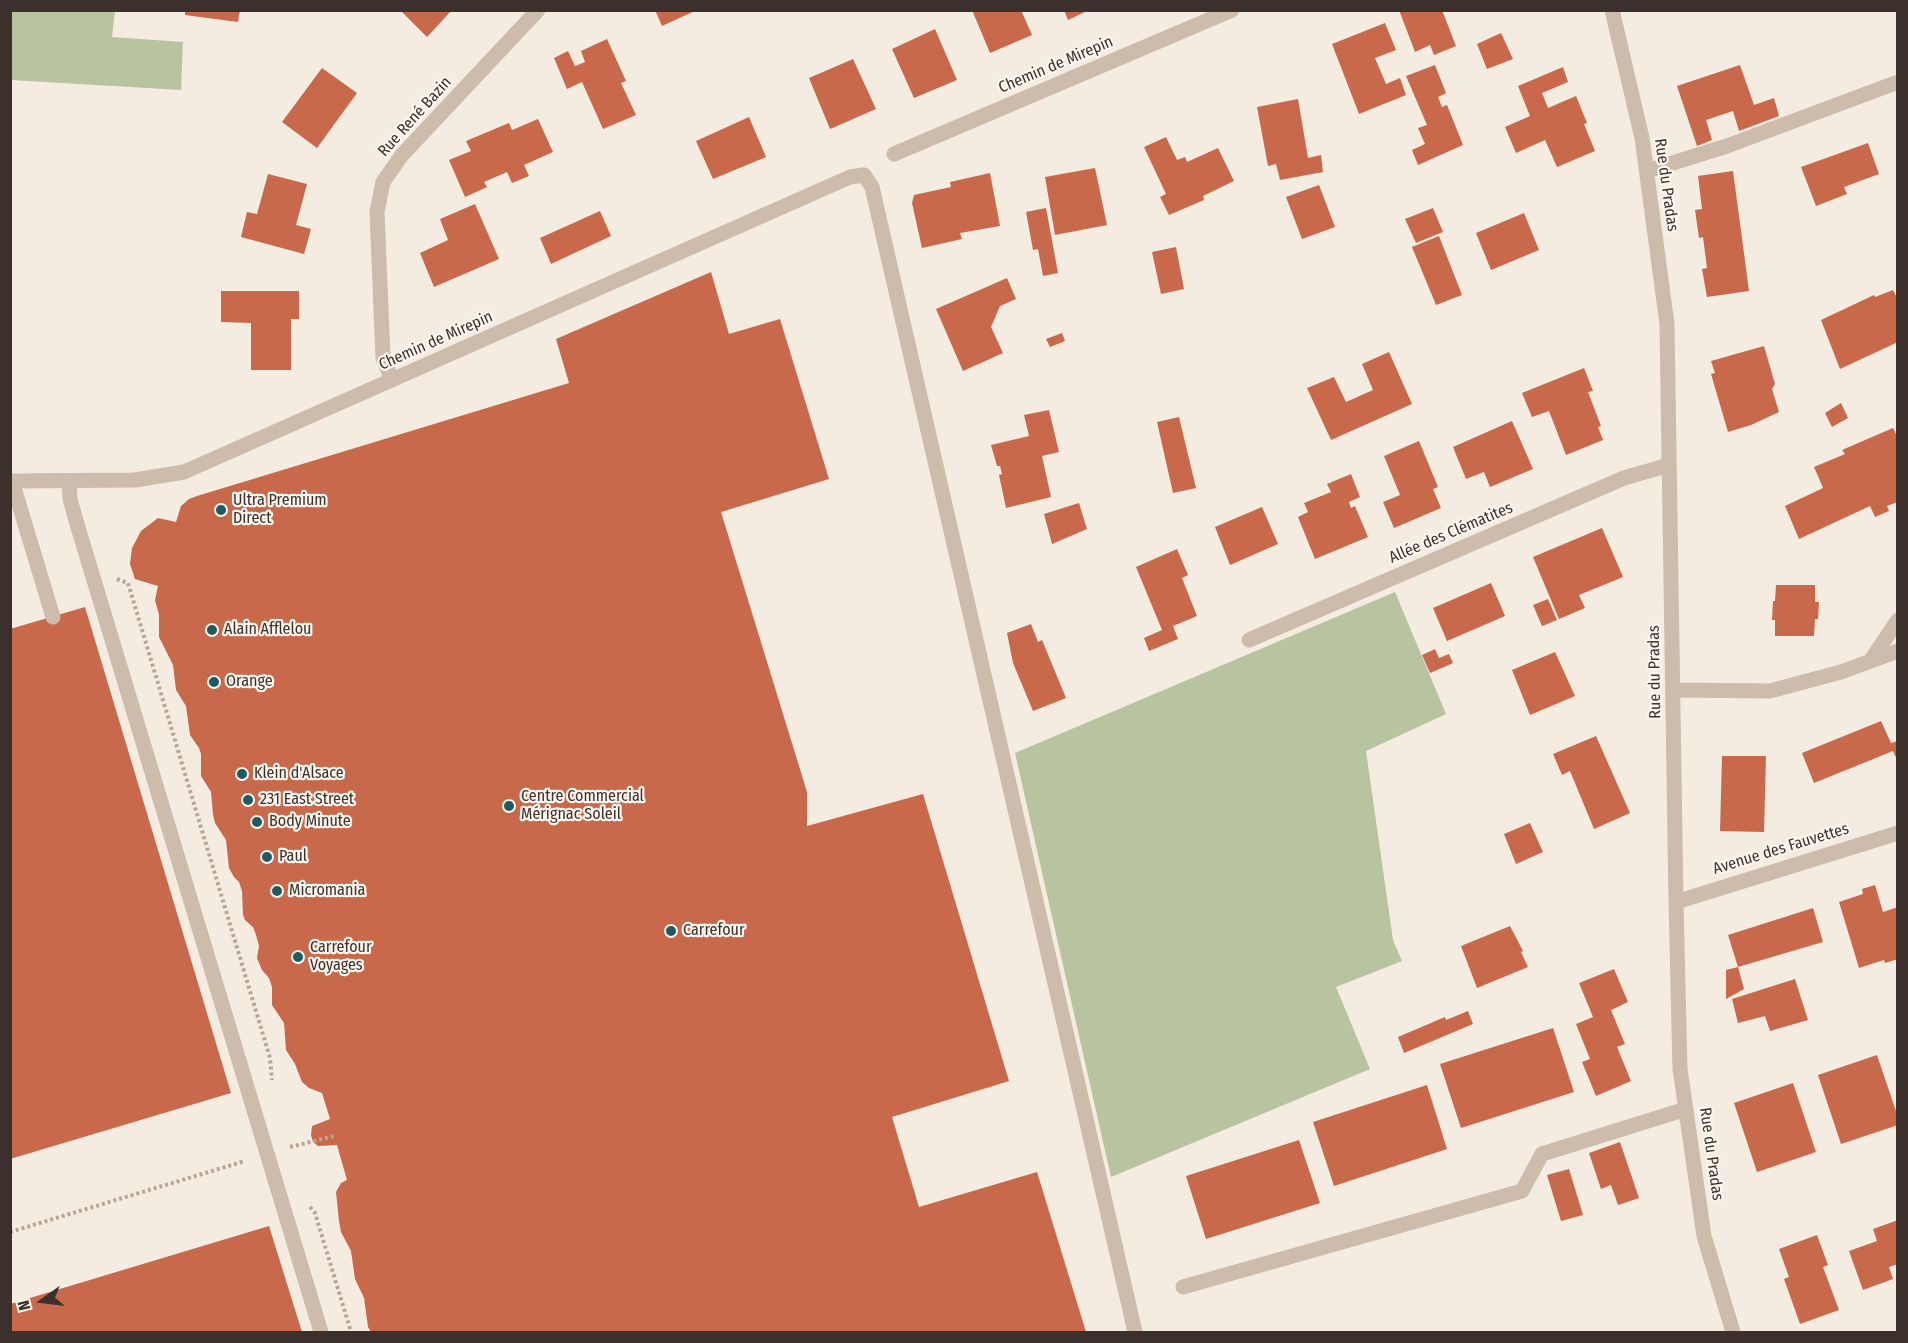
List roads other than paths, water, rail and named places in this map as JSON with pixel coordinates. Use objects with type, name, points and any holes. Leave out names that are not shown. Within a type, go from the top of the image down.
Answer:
[{"type":"street","name":"Rue René Bazin","points":[[392,380],[382,358],[377,212],[383,182],[402,155],[538,10]]},
{"type":"street","name":"Chemin de Mirepin","points":[[894,154],[1232,10]]},
{"type":"street","name":"Rue du Pradas","points":[[1612,10],[1642,138],[1667,324],[1680,1069],[1704,1236],[1733,1332]]},
{"type":"street","points":[[1647,171],[1727,146],[1898,82]]},
{"type":"street","name":"Chemin de Mirepin","points":[[11,481],[135,480],[184,472],[850,177],[864,175],[872,187],[1135,1332]]},
{"type":"street","name":"Allée des Clématites","points":[[1249,640],[1624,478],[1669,465]]},
{"type":"street","points":[[11,481],[53,616]]},
{"type":"street","points":[[69,481],[70,500],[321,1332]]},
{"type":"street","points":[[1872,660],[1898,620]]},
{"type":"street","points":[[1673,690],[1770,691],[1840,672],[1898,651]]},
{"type":"street","name":"Avenue des Fauvettes","points":[[1676,902],[1898,832]]},
{"type":"street","points":[[1183,1287],[1522,1191],[1542,1154],[1686,1109]]},
{"type":"place","name":"Ultra Premium Direct","points":[[221,510]]},
{"type":"place","name":"Alain Afflelou","points":[[212,630]]},
{"type":"place","name":"Orange","points":[[214,682]]},
{"type":"place","name":"Klein d'Alsace","points":[[242,774]]},
{"type":"place","name":"231 East Street","points":[[248,800]]},
{"type":"place","name":"Centre Commercial Mérignac Soleil","points":[[509,806]]},
{"type":"place","name":"Body Minute","points":[[257,822]]},
{"type":"place","name":"Paul","points":[[267,857]]},
{"type":"place","name":"Micromania","points":[[277,891]]},
{"type":"place","name":"Carrefour","points":[[671,931]]},
{"type":"place","name":"Carrefour Voyages","points":[[298,957]]}]
